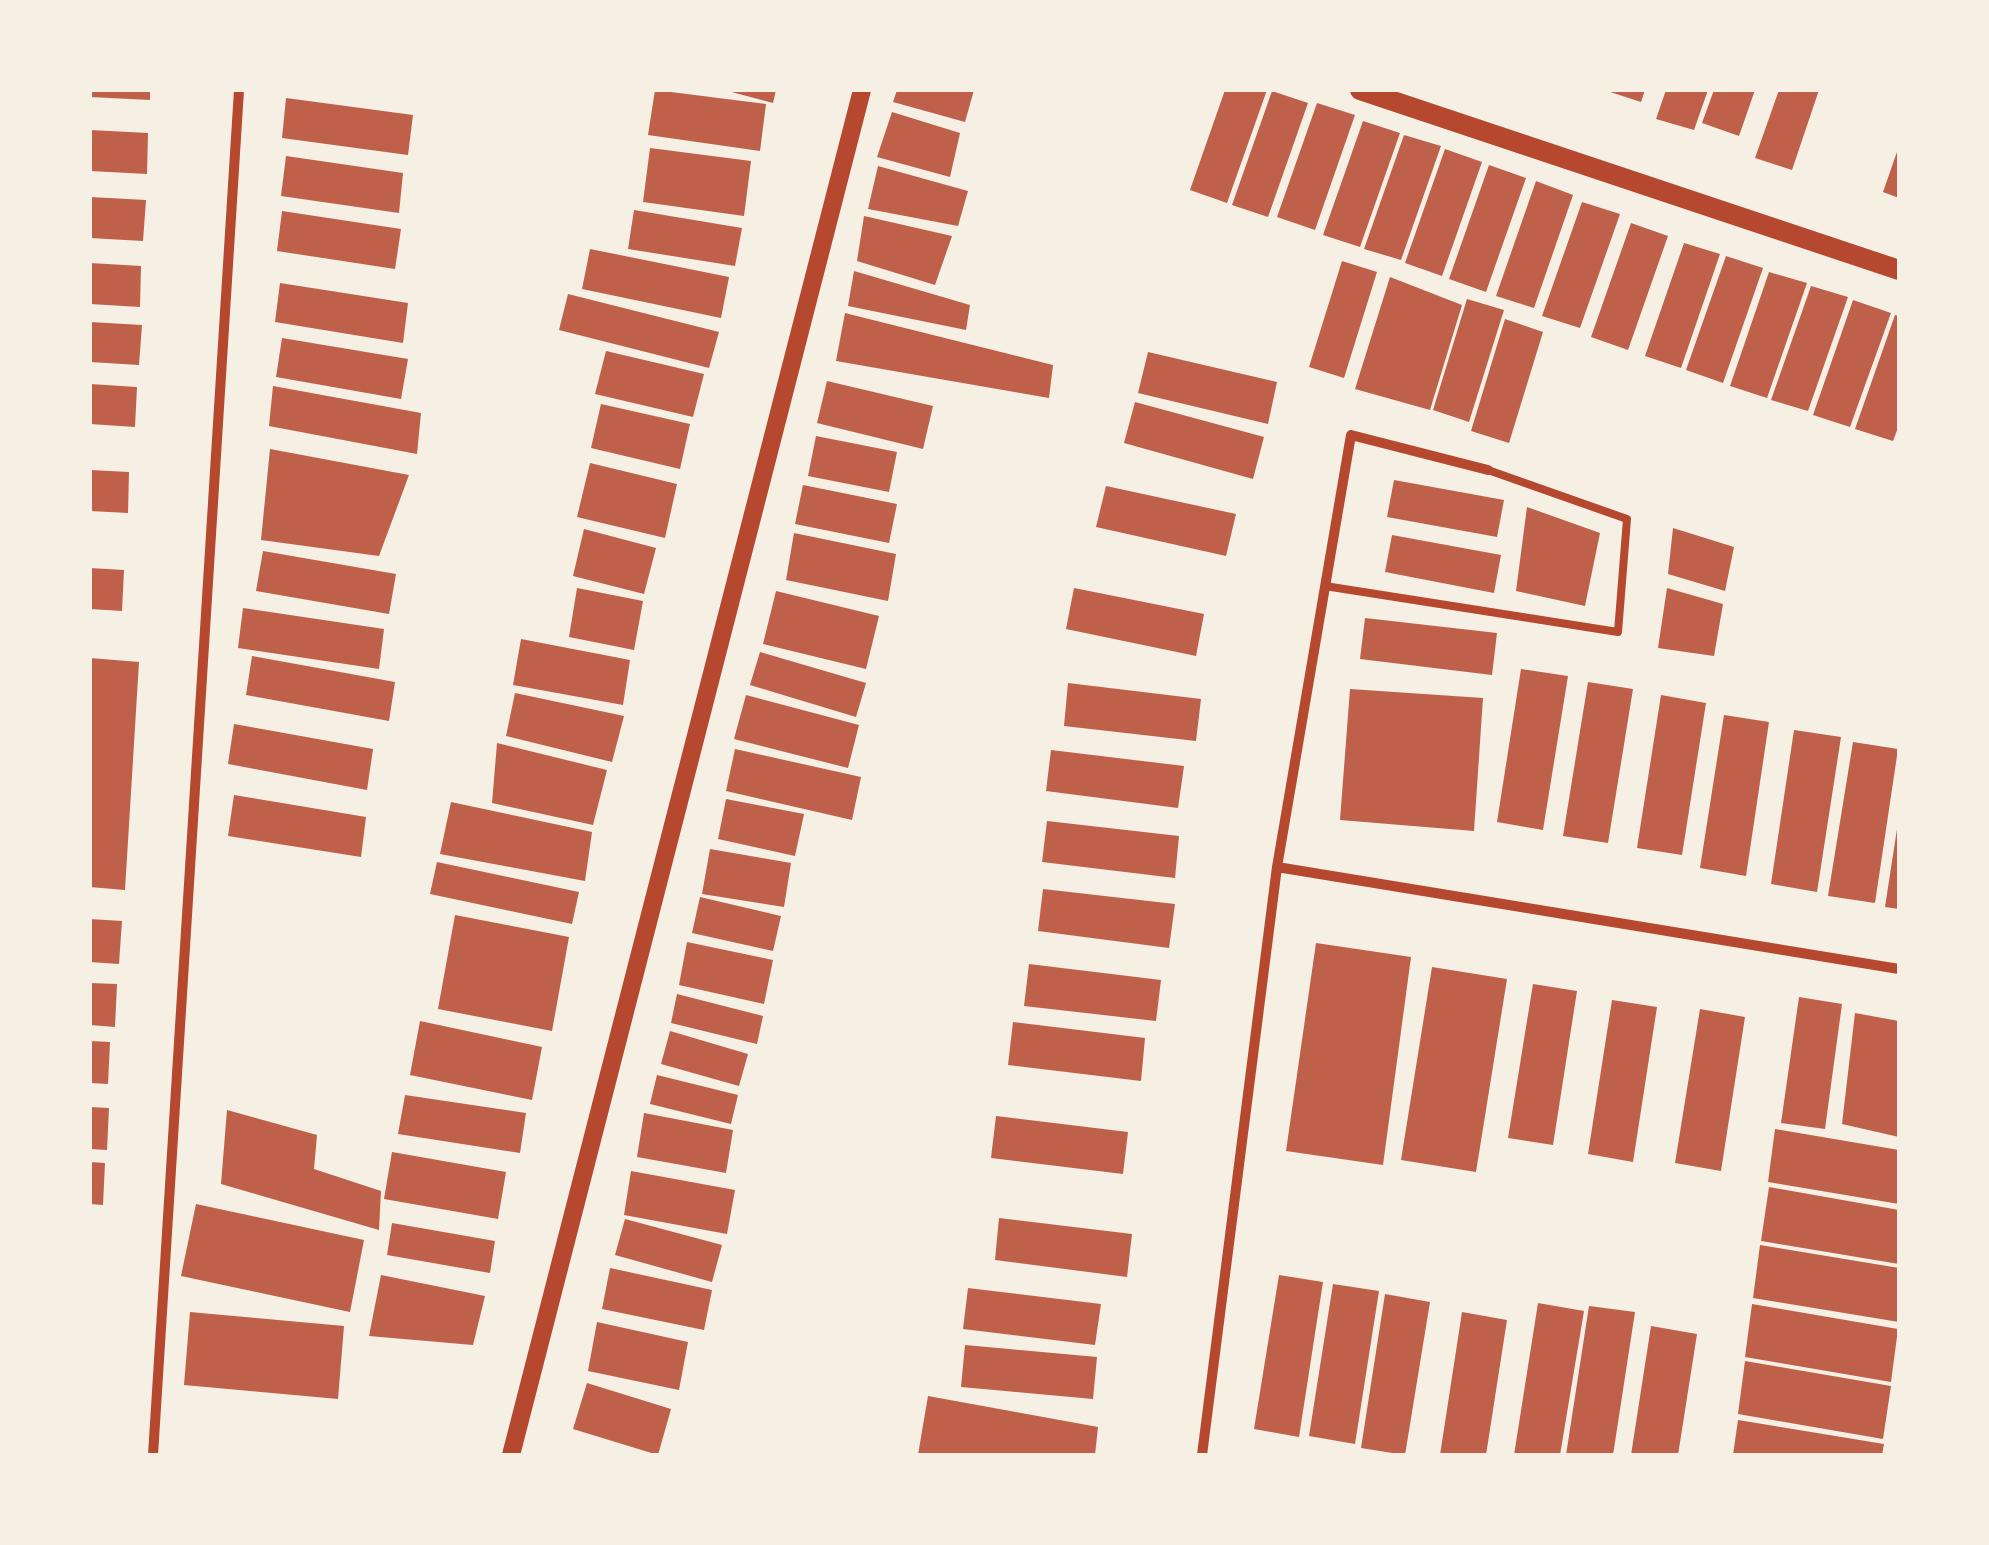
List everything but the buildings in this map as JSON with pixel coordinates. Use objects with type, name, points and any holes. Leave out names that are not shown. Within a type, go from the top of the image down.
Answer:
[{"type":"main road","points":[[1360,90],[1899,270]]},
{"type":"street","points":[[153,1455],[239,90]]},
{"type":"street","points":[[511,1455],[862,90]]},
{"type":"street","points":[[1202,1455],[1277,866],[1351,436],[1488,470]]},
{"type":"street","points":[[1277,866],[1899,969]]},
{"type":"lane","points":[[1325,586],[1618,632],[1626,519],[1488,470]]}]
